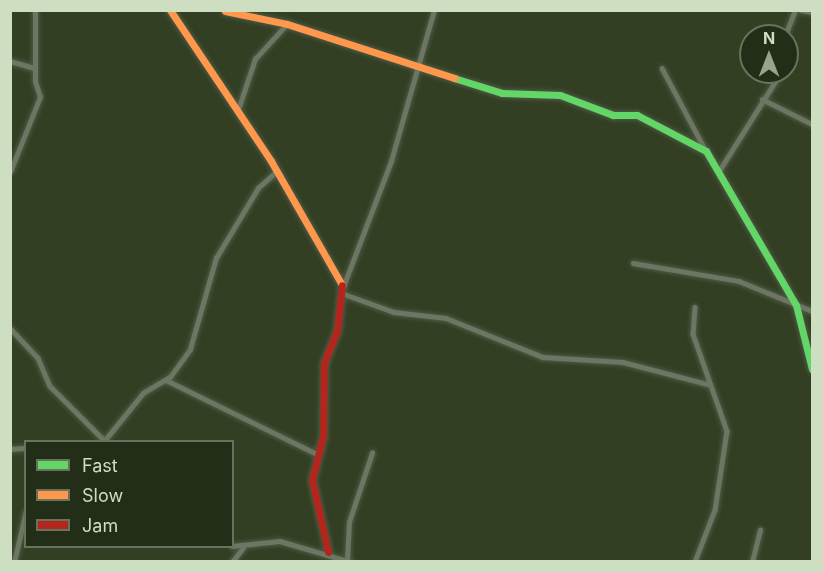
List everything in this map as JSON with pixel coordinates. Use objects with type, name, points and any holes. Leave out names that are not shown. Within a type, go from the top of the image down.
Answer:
[{"type":"street","points":[[10,172],[40,98],[34,68],[35,10]]},
{"type":"street","points":[[170,10],[277,171],[344,291],[394,312],[446,318],[543,357],[623,362],[707,384]]},
{"type":"street","points":[[328,552],[312,489],[319,455],[324,363],[344,291],[388,169],[434,10]]},
{"type":"street","points":[[801,10],[813,12]]},
{"type":"street","points":[[225,11],[287,24],[502,93],[560,95],[613,115],[637,116],[706,151]]},
{"type":"street","points":[[237,112],[255,59],[287,24]]},
{"type":"street","points":[[10,61],[34,68]]},
{"type":"street","points":[[662,68],[706,151],[796,305],[813,369]]},
{"type":"street","points":[[719,171],[773,84]]},
{"type":"street","points":[[762,99],[813,124]]},
{"type":"street","points":[[106,440],[142,393],[166,380],[193,344],[216,258],[258,188],[277,171]]},
{"type":"street","points":[[633,263],[740,281],[813,311]]},
{"type":"street","points":[[695,307],[691,326],[707,384],[727,433],[715,510],[695,561]]},
{"type":"street","points":[[10,328],[38,358],[50,386],[104,440]]},
{"type":"street","points":[[166,380],[319,455]]},
{"type":"street","points":[[234,546],[243,548],[275,541],[328,552],[349,561],[349,522],[372,453]]},
{"type":"street","points":[[14,561],[24,519]]},
{"type":"street","points":[[752,561],[760,530]]},
{"type":"street","points":[[232,561],[243,548]]},
{"type":"traffic: fast","points":[[454,78],[502,93],[560,95],[613,115],[637,115],[706,151],[796,305],[812,369]]},
{"type":"traffic: slow","points":[[170,10],[271,161],[342,285]]},
{"type":"traffic: slow","points":[[225,11],[287,24],[454,78]]},
{"type":"traffic: jam","points":[[328,552],[312,480],[323,436],[324,363],[337,331],[342,285]]}]
